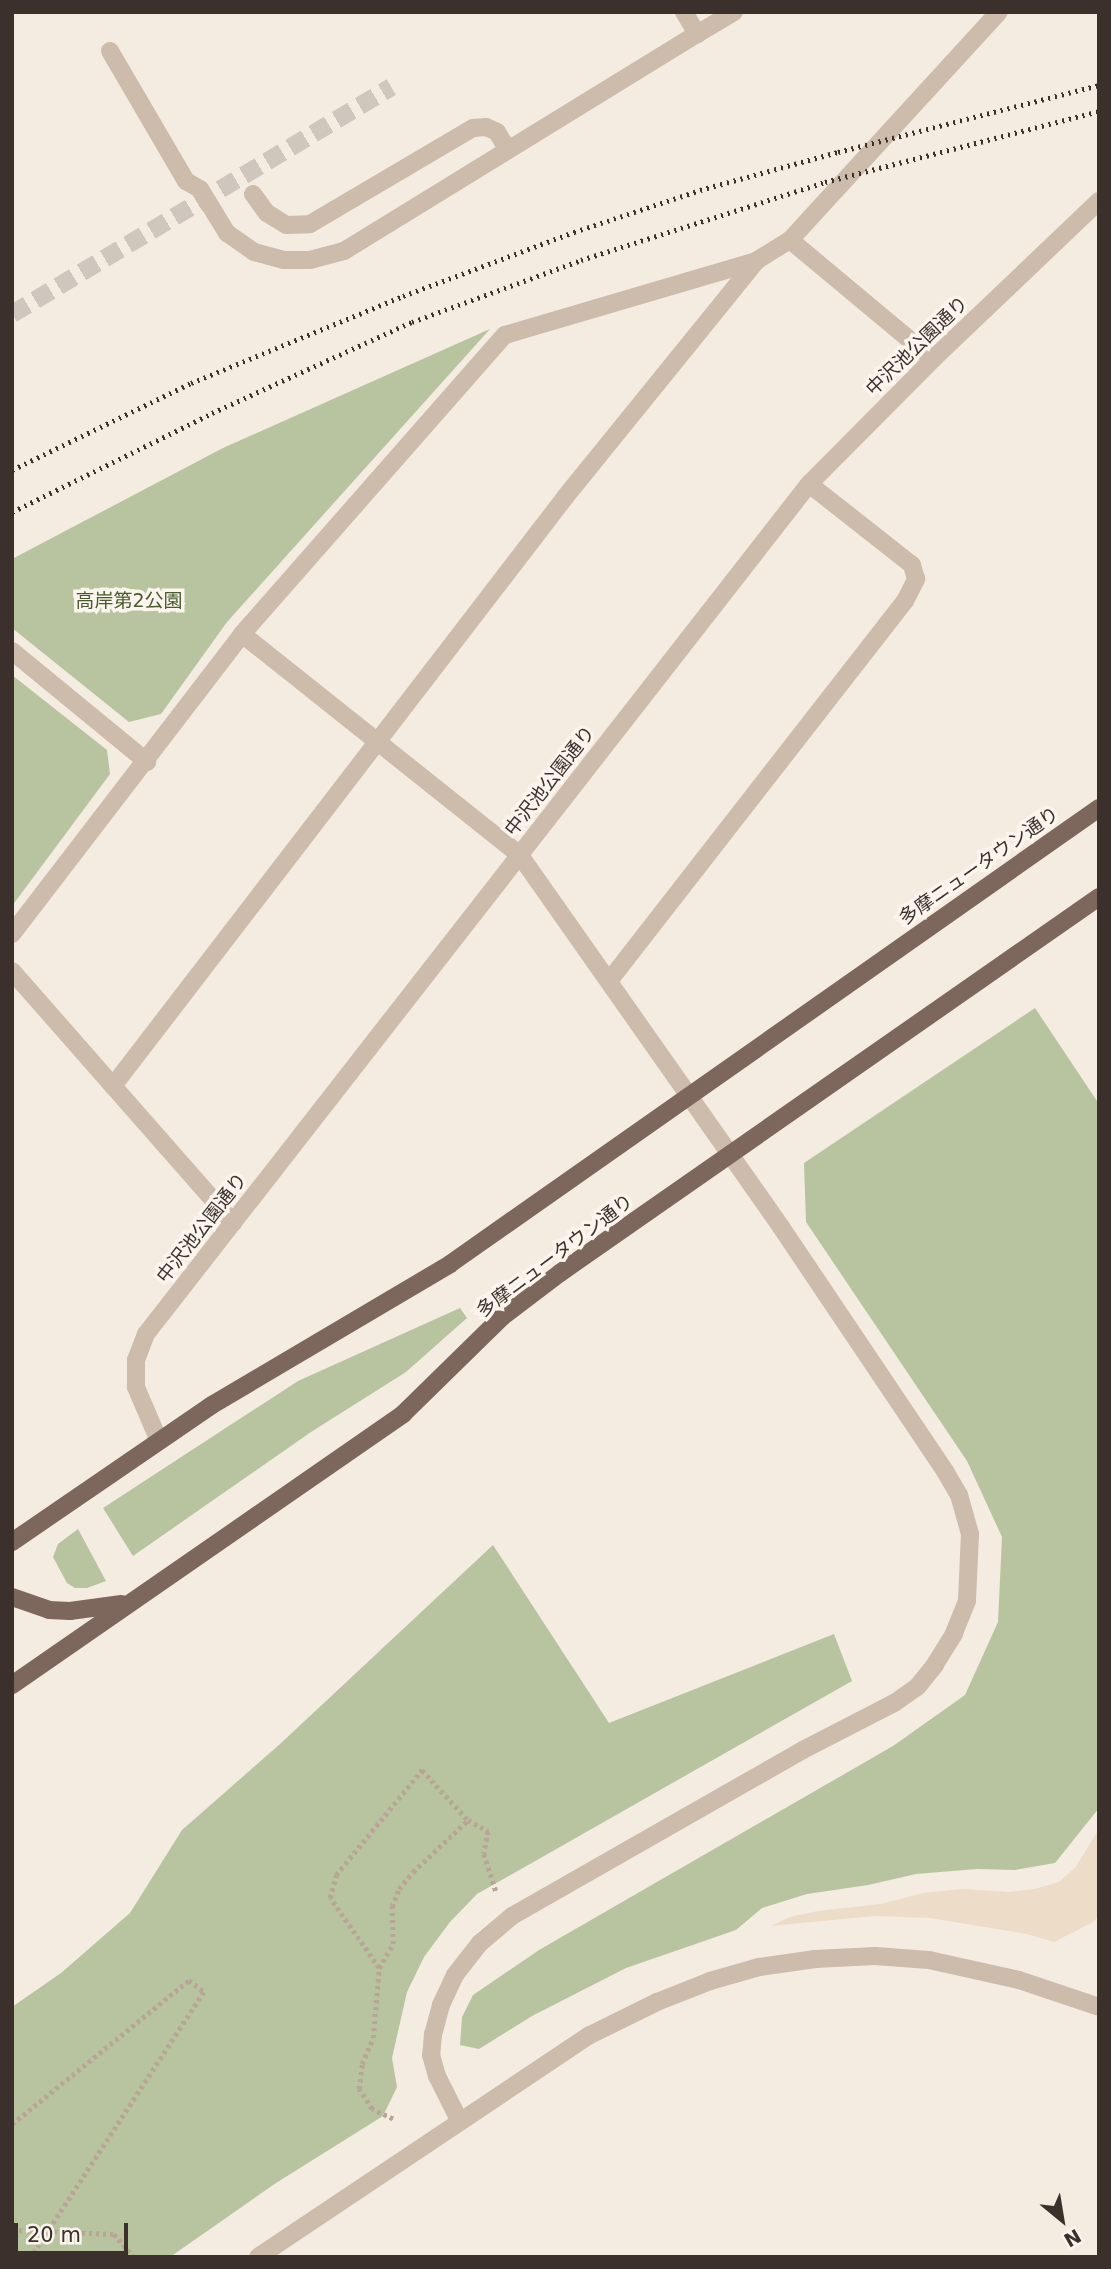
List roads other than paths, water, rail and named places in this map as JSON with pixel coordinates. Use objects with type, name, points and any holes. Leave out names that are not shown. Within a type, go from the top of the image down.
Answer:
[{"type":"main road","name":"多摩ニュータウン通り","points":[[12,1542],[212,1405],[450,1264],[1095,812]]},
{"type":"main road","name":"多摩ニュータウン通り","points":[[12,1685],[403,1414],[502,1317],[730,1154],[1099,897]]},
{"type":"main road","points":[[12,1597],[49,1610],[70,1611],[97,1609],[135,1599]]},
{"type":"street","points":[[684,12],[697,34]]},
{"type":"street","points":[[110,51],[186,181],[200,189],[227,233],[254,251],[283,260],[310,261],[344,251],[734,12]]},
{"type":"street","points":[[12,934],[147,762],[242,634],[505,335],[756,261],[790,240],[999,12]]},
{"type":"street","points":[[253,194],[267,213],[286,225],[310,224],[473,128],[486,127],[497,132],[508,150]]},
{"type":"street","name":"中沢池公園通り","points":[[159,1441],[136,1387],[136,1360],[146,1334],[809,484],[933,359],[1099,201]]},
{"type":"street","points":[[790,240],[933,359]]},
{"type":"street","points":[[113,1086],[566,496],[756,261]]},
{"type":"street","points":[[609,981],[905,601],[916,579],[912,565],[809,484]]},
{"type":"street","points":[[242,634],[519,854],[730,1154],[960,1494],[970,1534],[967,1601],[948,1644],[917,1687],[894,1703],[803,1750],[512,1916],[480,1943],[455,1975],[441,2005],[433,2034],[431,2055],[437,2076],[459,2120]]},
{"type":"street","points":[[12,651],[147,762]]},
{"type":"street","points":[[12,971],[233,1223]]},
{"type":"street","points":[[258,2257],[459,2120],[590,2035],[657,2002],[710,1981],[759,1967],[875,1956],[929,1960],[1019,1980],[1099,2007]]},
{"type":"tunnel","points":[[12,314],[391,87]]},
{"type":"railway","points":[[12,470],[191,383],[403,296],[574,232],[700,190],[1099,85]]},
{"type":"railway","points":[[12,512],[212,413],[412,322],[581,260],[825,182],[1099,111]]},
{"type":"park label","name":"高岸第2公園","points":[[129,601]]}]
